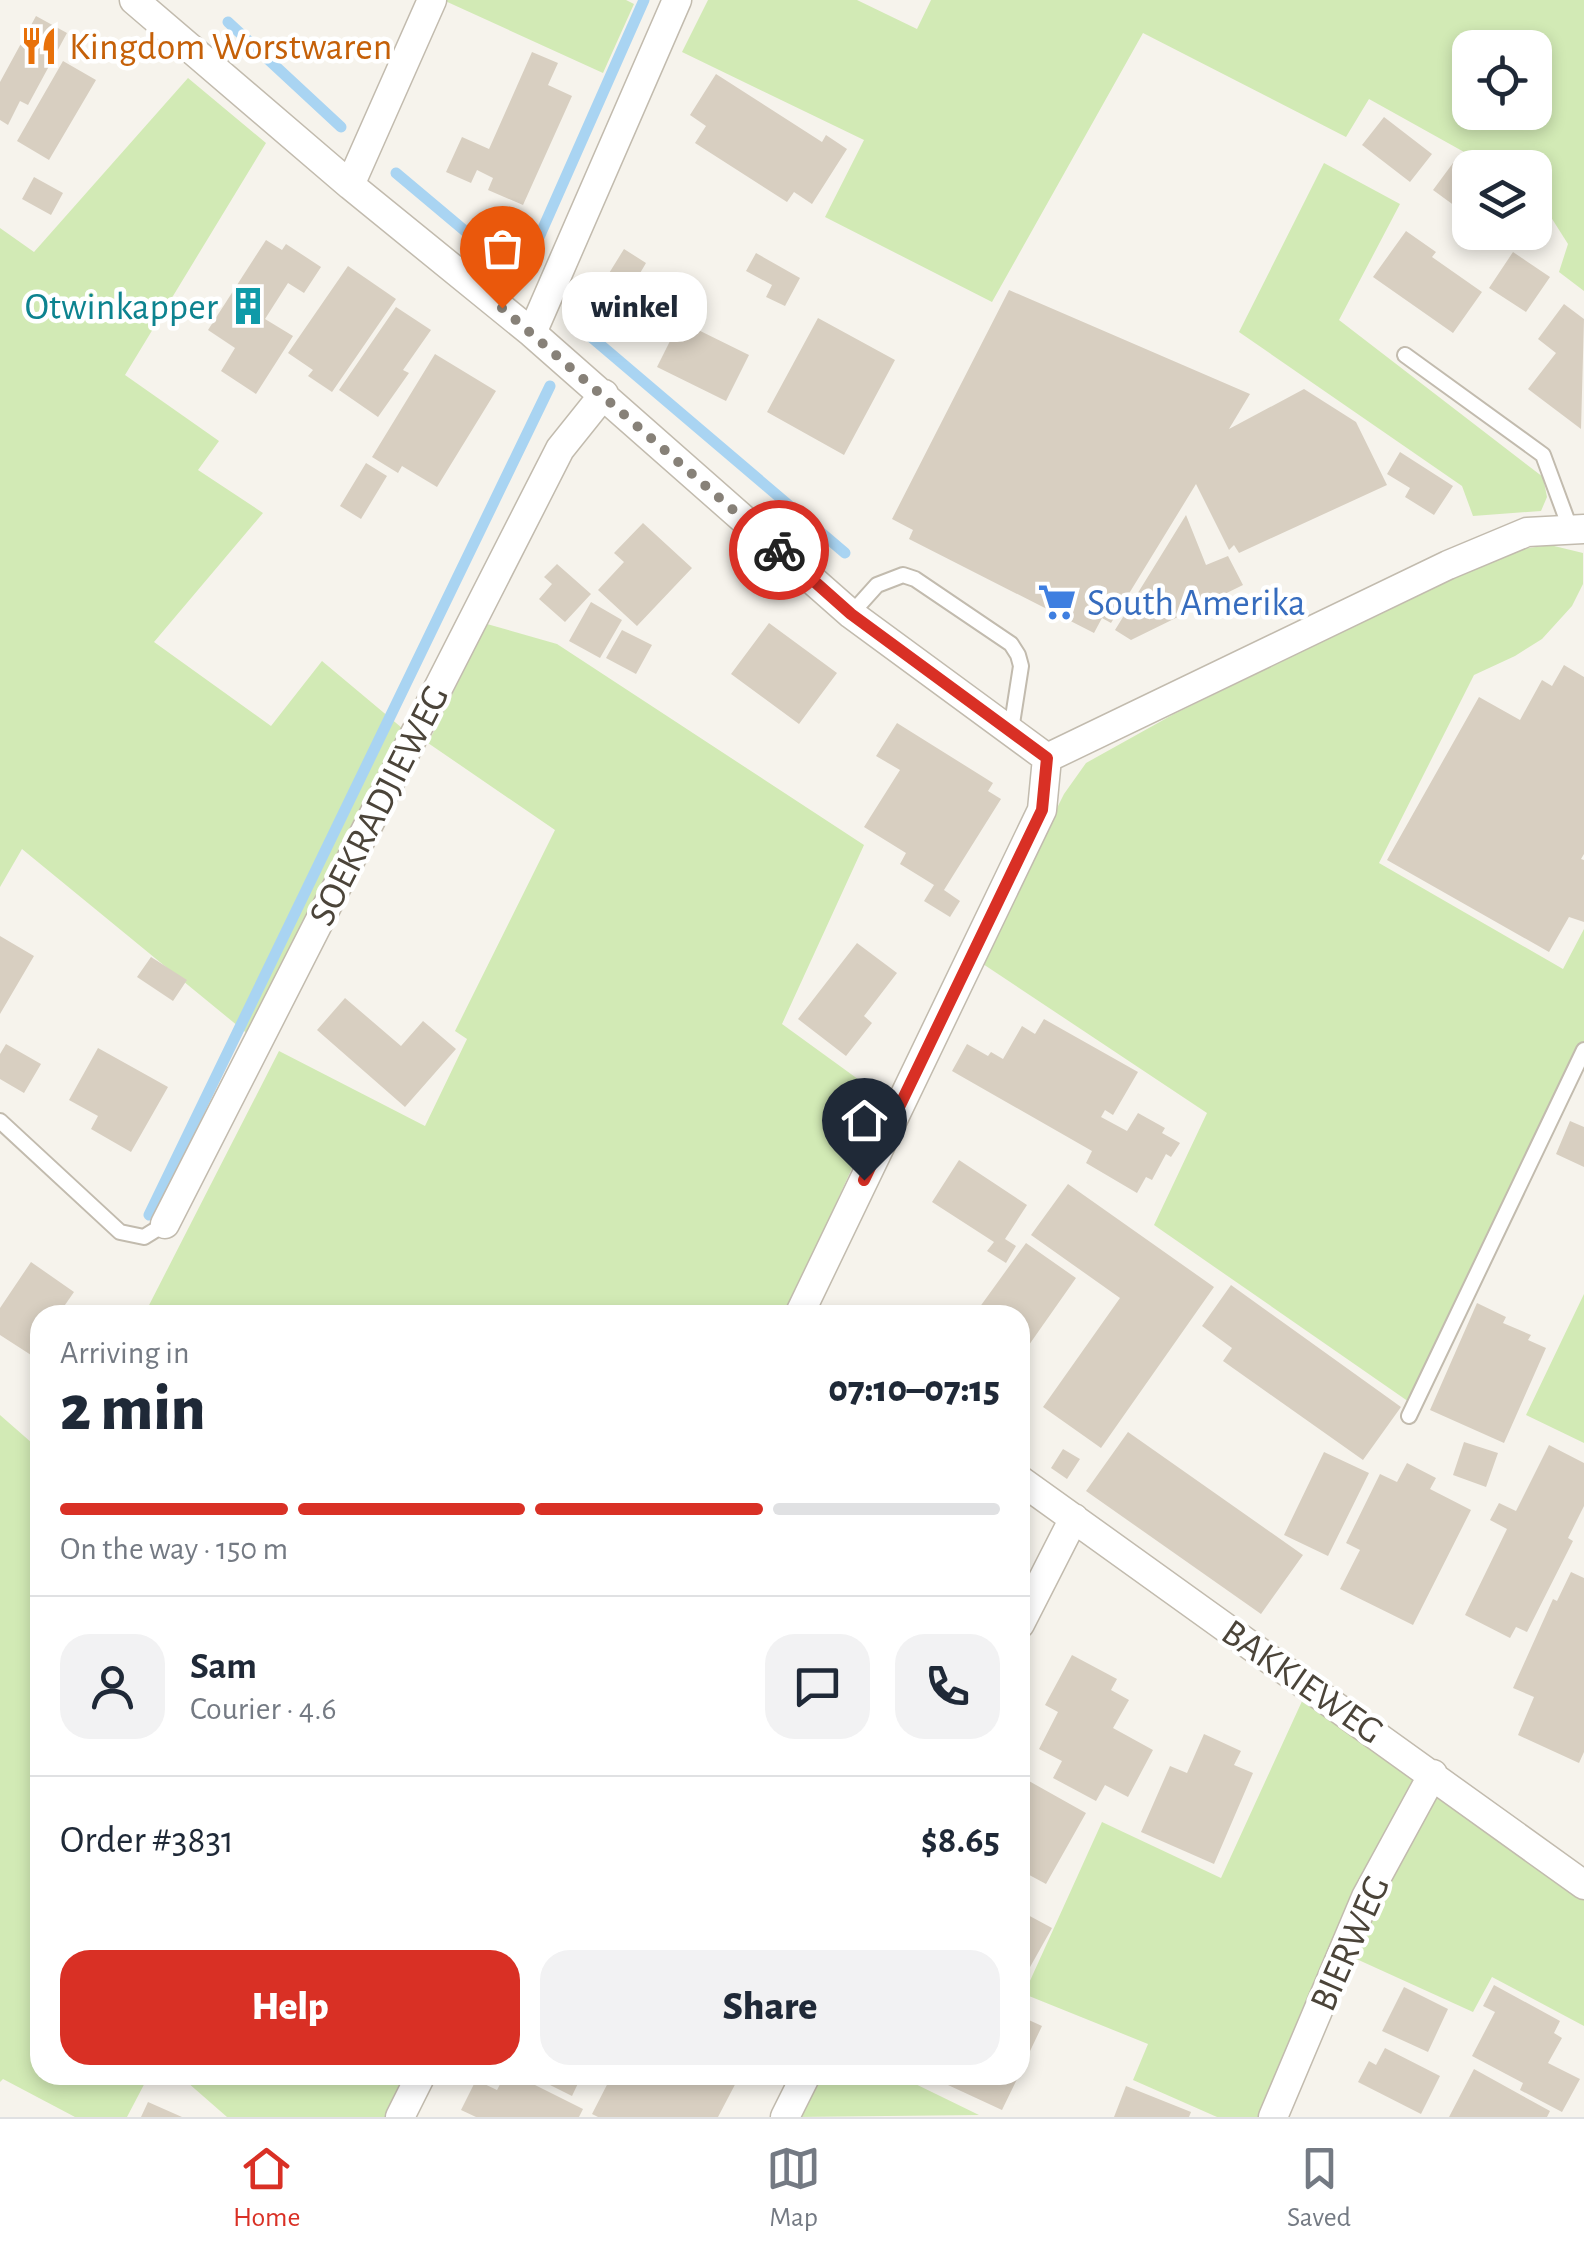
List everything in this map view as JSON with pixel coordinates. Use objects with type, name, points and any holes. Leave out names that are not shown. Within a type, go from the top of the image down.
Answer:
[{"type":"street","points":[[134,0],[604,394],[851,614],[1047,758]]},
{"type":"street","points":[[350,184],[432,0]]},
{"type":"street","points":[[532,333],[677,0]]},
{"type":"street","name":"SOEKRADJIEWEG","points":[[165,1224],[560,449],[604,394]]},
{"type":"street","points":[[1047,758],[1448,566],[1527,532],[1577,529]]},
{"type":"street","points":[[804,1305],[1042,810],[1047,758]]},
{"type":"street","name":"BAKKIEWEG","points":[[1030,1487],[1584,1885]]},
{"type":"street","points":[[1030,1604],[1074,1518]]},
{"type":"street","name":"BIERWEG","points":[[1274,2117],[1366,1896],[1433,1774]]},
{"type":"street","points":[[400,2117],[417,2085]]},
{"type":"street","points":[[785,2117],[801,2085]]},
{"type":"lane","points":[[1405,355],[1543,455],[1577,529]]},
{"type":"lane","points":[[851,614],[877,584],[903,574],[1011,644],[1021,666],[1011,730]]},
{"type":"lane","points":[[1410,1416],[1584,1050]]},
{"type":"lane","points":[[0,1121],[120,1232],[144,1237],[165,1224]]},
{"type":"green space","points":[[443,0],[626,0],[634,4],[603,73]]},
{"type":"green space","points":[[708,0],[857,0],[917,29],[931,0],[1584,0],[1584,291],[1559,272],[1568,244],[1552,219],[1552,150],[1460,150],[1369,99],[1346,137],[1143,33],[992,302],[825,217],[864,140],[682,52]]},
{"type":"green space","points":[[188,78],[266,143],[125,375],[219,441],[198,470],[263,513],[154,642],[271,726],[322,661],[408,733],[255,1040],[22,849],[0,887],[0,228],[34,252]]},
{"type":"green space","points":[[1324,163],[1400,204],[1339,320],[1543,477],[1547,497],[1541,511],[1473,516],[1462,486],[1239,332]]},
{"type":"green space","points":[[1550,545],[1583,553],[1583,584],[1572,606],[1542,639],[1474,675],[1379,863],[1563,969],[1584,929],[1584,1055],[1412,1404],[1154,1225],[1207,1113],[980,962],[1064,794],[1086,763],[1174,714],[1472,569],[1516,550]]},
{"type":"green space","points":[[487,624],[557,644],[864,845],[782,1024],[884,1098],[790,1305],[149,1305],[279,1051],[425,1126],[467,1039],[455,1031],[555,830],[428,743]]},
{"type":"green space","points":[[1584,1294],[1584,1443],[1526,1415]]},
{"type":"green space","points":[[0,1415],[30,1441],[30,2085],[144,2085],[127,2117],[75,2117],[3,2079],[0,2082]]},
{"type":"green space","points":[[1303,1699],[1420,1781],[1263,2117],[1217,2117],[1133,2080],[1148,2044],[1030,1996],[1030,1981],[1102,1822],[1221,1878]]},
{"type":"green space","points":[[1433,1789],[1584,1899],[1584,2026],[1492,1977],[1473,2012],[1352,1957]]},
{"type":"green space","points":[[190,2085],[401,2085],[385,2117],[227,2117]]},
{"type":"green space","points":[[812,2085],[918,2085],[979,2115],[795,2117]]},
{"type":"building","points":[[36,16],[67,33],[28,105],[20,101],[8,125],[0,120],[0,82]]},
{"type":"building","points":[[532,52],[558,63],[548,85],[572,96],[523,205],[488,190],[493,178],[477,170],[471,183],[446,172],[462,137],[489,149]]},
{"type":"building","points":[[63,61],[96,80],[49,160],[17,141]]},
{"type":"building","points":[[716,74],[822,142],[826,135],[847,149],[812,204],[794,192],[787,202],[695,143],[706,126],[690,115]]},
{"type":"building","points":[[1384,117],[1432,154],[1410,182],[1362,145]]},
{"type":"building","points":[[1452,164],[1452,204],[1433,190]]},
{"type":"building","points":[[34,177],[63,193],[51,215],[22,199]]},
{"type":"building","points":[[1406,231],[1436,252],[1432,257],[1482,292],[1453,333],[1373,277]]},
{"type":"building","name":"Otwinkapper","points":[[266,240],[282,250],[286,244],[321,267],[304,293],[288,283],[265,319],[293,336],[256,394],[221,371],[235,348],[208,330]]},
{"type":"building","points":[[624,249],[646,263],[626,297],[603,283]]},
{"type":"building","points":[[1513,252],[1550,277],[1526,312],[1489,288]]},
{"type":"building","points":[[756,253],[800,278],[785,306],[766,297],[772,285],[746,271]]},
{"type":"building","points":[[348,266],[396,299],[332,392],[308,376],[313,370],[288,353]]},
{"type":"building","points":[[1009,290],[1250,394],[1229,429],[1304,389],[1356,422],[1387,485],[1239,553],[1234,545],[1229,550],[1196,484],[1111,623],[1102,618],[1094,633],[909,539],[913,530],[892,519]]},
{"type":"building","points":[[1564,304],[1584,319],[1581,429],[1528,389],[1556,353],[1538,339]]},
{"type":"building","points":[[396,307],[431,330],[403,370],[409,373],[378,417],[339,390]]},
{"type":"building","points":[[818,318],[895,360],[844,455],[767,412]]},
{"type":"building","points":[[680,321],[749,355],[726,401],[657,367]]},
{"type":"building","points":[[435,354],[496,391],[437,487],[402,466],[398,473],[372,457]]},
{"type":"building","points":[[1400,452],[1453,486],[1434,515],[1405,497],[1410,488],[1387,474]]},
{"type":"building","points":[[366,463],[387,476],[361,519],[340,506]]},
{"type":"building","points":[[1186,515],[1206,565],[1228,556],[1243,585],[1131,640],[1115,630]]},
{"type":"building","points":[[643,523],[692,568],[637,626],[598,590],[624,562],[614,553]]},
{"type":"building","points":[[557,564],[591,594],[565,622],[539,599],[552,584],[544,577]]},
{"type":"building","points":[[591,602],[622,620],[600,658],[569,641]]},
{"type":"building","points":[[769,623],[837,673],[799,724],[731,674]]},
{"type":"building","points":[[622,630],[652,645],[636,674],[606,658]]},
{"type":"building","points":[[1564,665],[1584,677],[1584,922],[1569,917],[1549,952],[1387,860],[1479,697],[1520,720],[1542,680],[1552,686]]},
{"type":"building","points":[[897,723],[993,783],[988,791],[1001,799],[944,890],[960,901],[950,917],[924,901],[934,885],[900,864],[906,853],[864,827],[900,770],[876,756]]},
{"type":"building","points":[[0,936],[34,956],[0,1014]]},
{"type":"building","points":[[857,943],[897,973],[864,1016],[872,1023],[846,1056],[798,1019]]},
{"type":"building","points":[[151,957],[187,980],[173,1001],[137,977]]},
{"type":"building","points":[[345,998],[401,1046],[423,1021],[456,1049],[405,1107],[317,1030]]},
{"type":"building","points":[[1044,1019],[1138,1072],[1113,1115],[1105,1110],[1101,1117],[1127,1131],[1138,1113],[1165,1128],[1162,1133],[1180,1143],[1171,1157],[1166,1154],[1152,1180],[1146,1177],[1137,1193],[1086,1163],[1092,1151],[952,1071],[967,1044],[1003,1059],[1022,1026],[1035,1034]]},
{"type":"building","points":[[6,1044],[41,1064],[24,1093],[0,1079],[0,1054]]},
{"type":"building","points":[[98,1048],[168,1087],[131,1152],[91,1129],[98,1116],[69,1100]]},
{"type":"building","points":[[1570,1121],[1584,1127],[1584,1167],[1556,1154]]},
{"type":"building","points":[[959,1160],[1027,1205],[1005,1239],[1016,1246],[1006,1263],[987,1251],[994,1242],[932,1202]]},
{"type":"building","points":[[1068,1184],[1214,1287],[1101,1448],[1043,1407],[1120,1298],[1031,1235]]},
{"type":"building","points":[[1026,1243],[1076,1278],[1030,1343],[1030,1305],[981,1305]]},
{"type":"building","points":[[31,1262],[74,1292],[65,1305],[30,1305],[30,1354],[0,1335],[0,1308]]},
{"type":"building","points":[[1231,1285],[1401,1407],[1363,1460],[1223,1361],[1232,1348],[1202,1326]]},
{"type":"building","points":[[1477,1303],[1506,1317],[1503,1323],[1531,1335],[1528,1340],[1546,1348],[1504,1443],[1430,1410]]},
{"type":"building","points":[[1128,1432],[1303,1555],[1261,1614],[1086,1491]]},
{"type":"building","points":[[1464,1442],[1498,1453],[1486,1487],[1453,1475]]},
{"type":"building","points":[[1549,1445],[1584,1463],[1584,1506],[1568,1538],[1573,1541],[1527,1632],[1516,1627],[1510,1638],[1465,1615],[1507,1529],[1490,1520],[1499,1503],[1516,1511]]},
{"type":"building","points":[[1063,1449],[1080,1459],[1067,1479],[1051,1468]]},
{"type":"building","points":[[1324,1452],[1369,1473],[1328,1556],[1284,1535]]},
{"type":"building","points":[[1407,1463],[1436,1478],[1430,1489],[1471,1510],[1413,1625],[1340,1589],[1360,1550],[1346,1543],[1380,1474],[1397,1482]]},
{"type":"building","points":[[1571,1572],[1584,1578],[1584,1752],[1579,1763],[1518,1735],[1534,1697],[1513,1688],[1553,1599],[1557,1601]]},
{"type":"building","points":[[1072,1655],[1117,1679],[1111,1690],[1129,1700],[1113,1728],[1153,1750],[1128,1797],[1105,1785],[1096,1801],[1053,1778],[1062,1761],[1039,1749],[1058,1712],[1045,1705]]},
{"type":"building","points":[[1204,1734],[1241,1751],[1234,1765],[1253,1773],[1214,1864],[1141,1832],[1170,1766],[1187,1773]]},
{"type":"building","points":[[1030,1782],[1086,1813],[1046,1884],[1030,1875]]},
{"type":"building","points":[[1030,1916],[1052,1928],[1030,1967]]},
{"type":"building","points":[[1494,1985],[1560,2021],[1554,2033],[1562,2038],[1548,2063],[1580,2079],[1562,2112],[1520,2090],[1523,2083],[1472,2056],[1495,2012],[1483,2006]]},
{"type":"building","points":[[1404,1987],[1448,2009],[1428,2052],[1382,2031]]},
{"type":"building","points":[[1030,2021],[1042,2026],[1030,2051]]},
{"type":"building","points":[[1385,2048],[1440,2076],[1421,2114],[1358,2082],[1369,2061],[1376,2065]]},
{"type":"building","points":[[1474,2069],[1550,2111],[1547,2117],[1449,2117]]},
{"type":"building","points":[[474,2085],[497,2090],[500,2085],[535,2085],[583,2109],[579,2117],[476,2117],[461,2110]]},
{"type":"building","points":[[550,2085],[577,2085],[572,2096]]},
{"type":"building","points":[[607,2085],[735,2085],[718,2117],[592,2114]]},
{"type":"building","points":[[948,2085],[1014,2085],[1002,2110]]},
{"type":"building","points":[[1126,2086],[1191,2112],[1189,2117],[1114,2117]]},
{"type":"building","points":[[148,2102],[182,2117],[141,2117]]},
{"type":"waterway","points":[[396,173],[521,278],[644,0]]},
{"type":"waterway","points":[[228,22],[341,127]]},
{"type":"waterway","points":[[570,319],[845,553]]},
{"type":"waterway","points":[[149,1215],[550,386]]},
{"type":"way so far","points":[[502,308],[779,550]]},
{"type":"place","name":"Kingdom Worstwaren","points":[[39,46]]},
{"type":"place","name":"Otwinkapper","points":[[248,306]]},
{"type":"place","name":"winkel","points":[[502,308]]},
{"type":"place","name":"South Amerika","points":[[1057,602]]},
{"type":"route","points":[[779,550],[851,614],[1047,758],[1042,810],[864,1180]]}]
